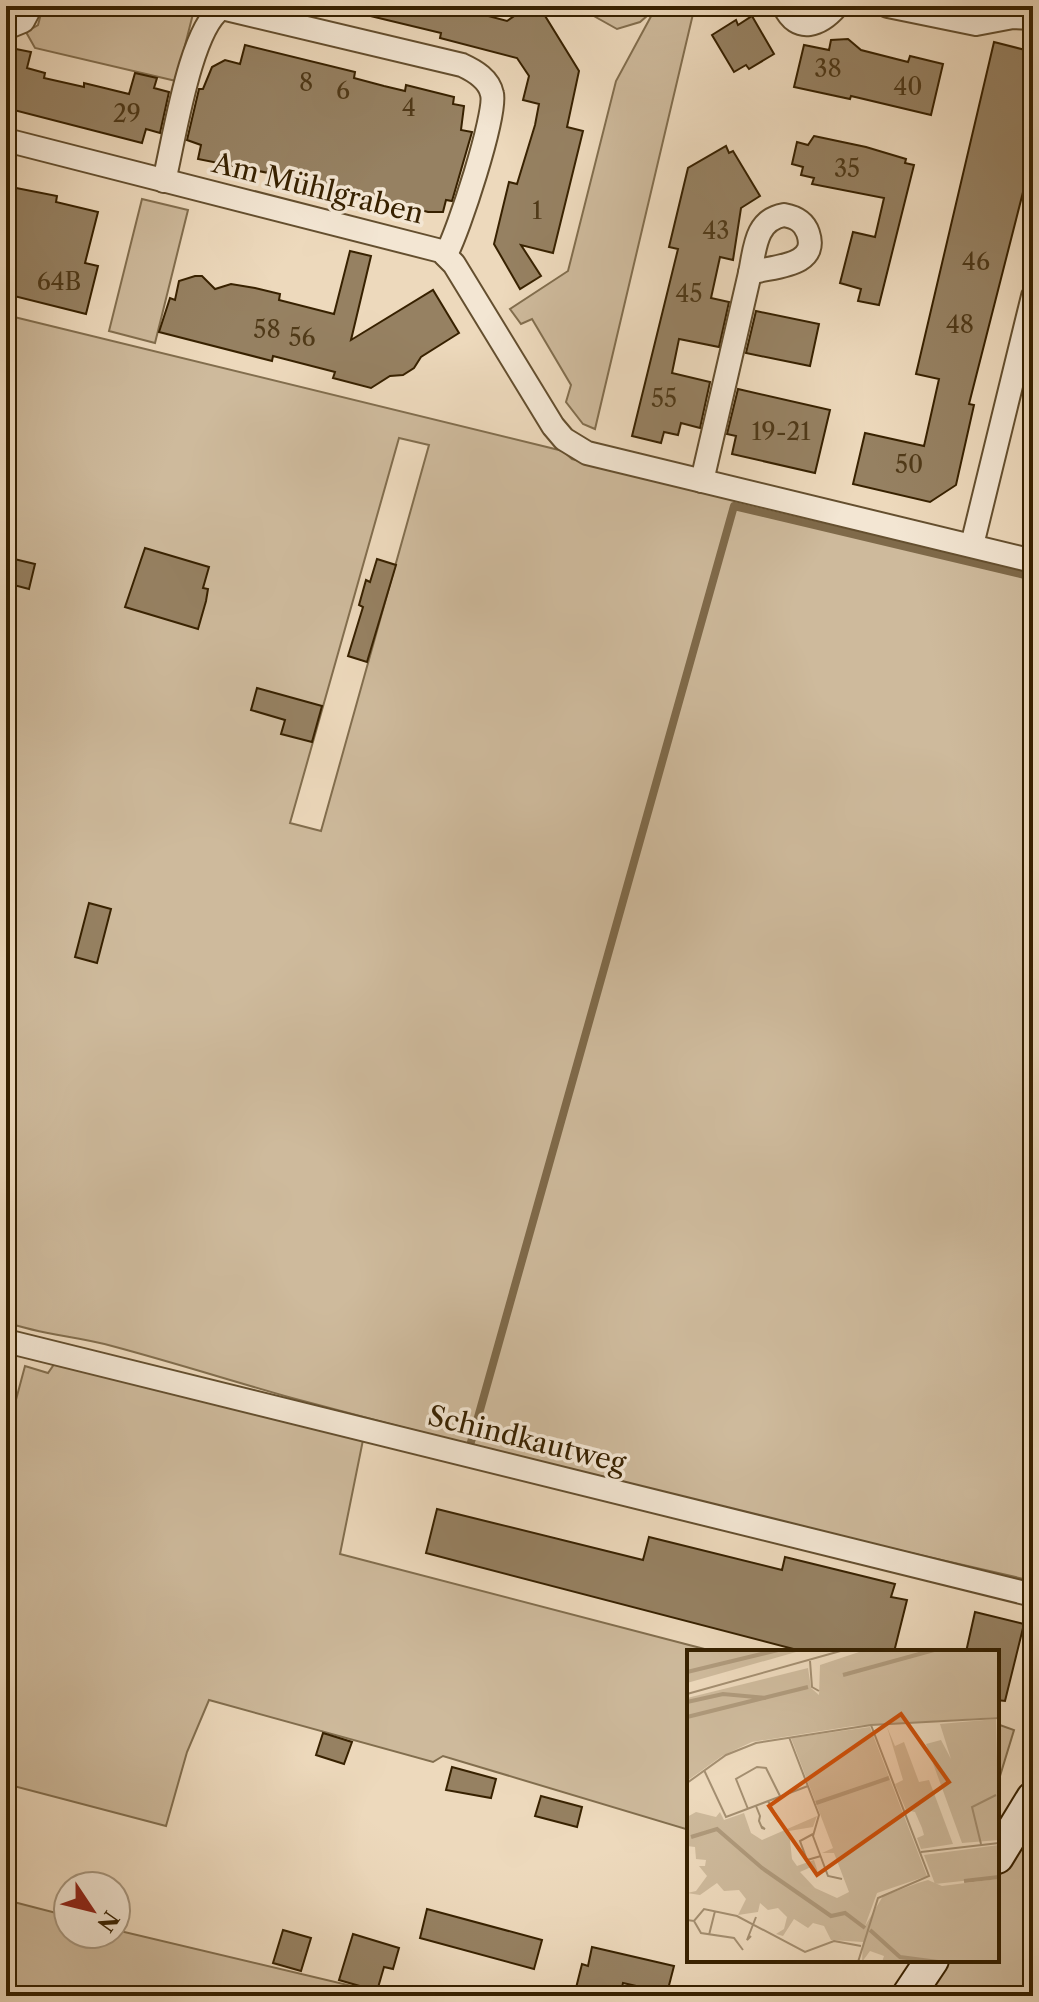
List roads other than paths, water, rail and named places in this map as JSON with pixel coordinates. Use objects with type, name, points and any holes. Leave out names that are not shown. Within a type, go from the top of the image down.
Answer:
[{"type":"street","points":[[6,28],[23,21],[31,6]]},
{"type":"street","points":[[784,6],[796,21],[807,25],[826,20],[837,6]]},
{"type":"street","points":[[888,6],[976,24],[1013,17],[1033,18]]},
{"type":"street","points":[[164,181],[199,36],[212,15],[222,8],[462,65],[486,82],[493,104],[459,230],[446,254]]},
{"type":"street","name":"Am Mühlgraben","points":[[6,140],[423,244],[446,254],[564,439],[587,453],[1033,561]]},
{"type":"street","points":[[702,481],[750,273]]},
{"type":"street","points":[[972,545],[1033,296]]},
{"type":"street","name":"Schindkautweg","points":[[6,1341],[1033,1595]]},
{"type":"street","points":[[999,1854],[1033,1798]]},
{"type":"street","points":[[908,1996],[931,1962]]},
{"type":"waterway","points":[[471,1442],[734,506],[1033,577]]}]
